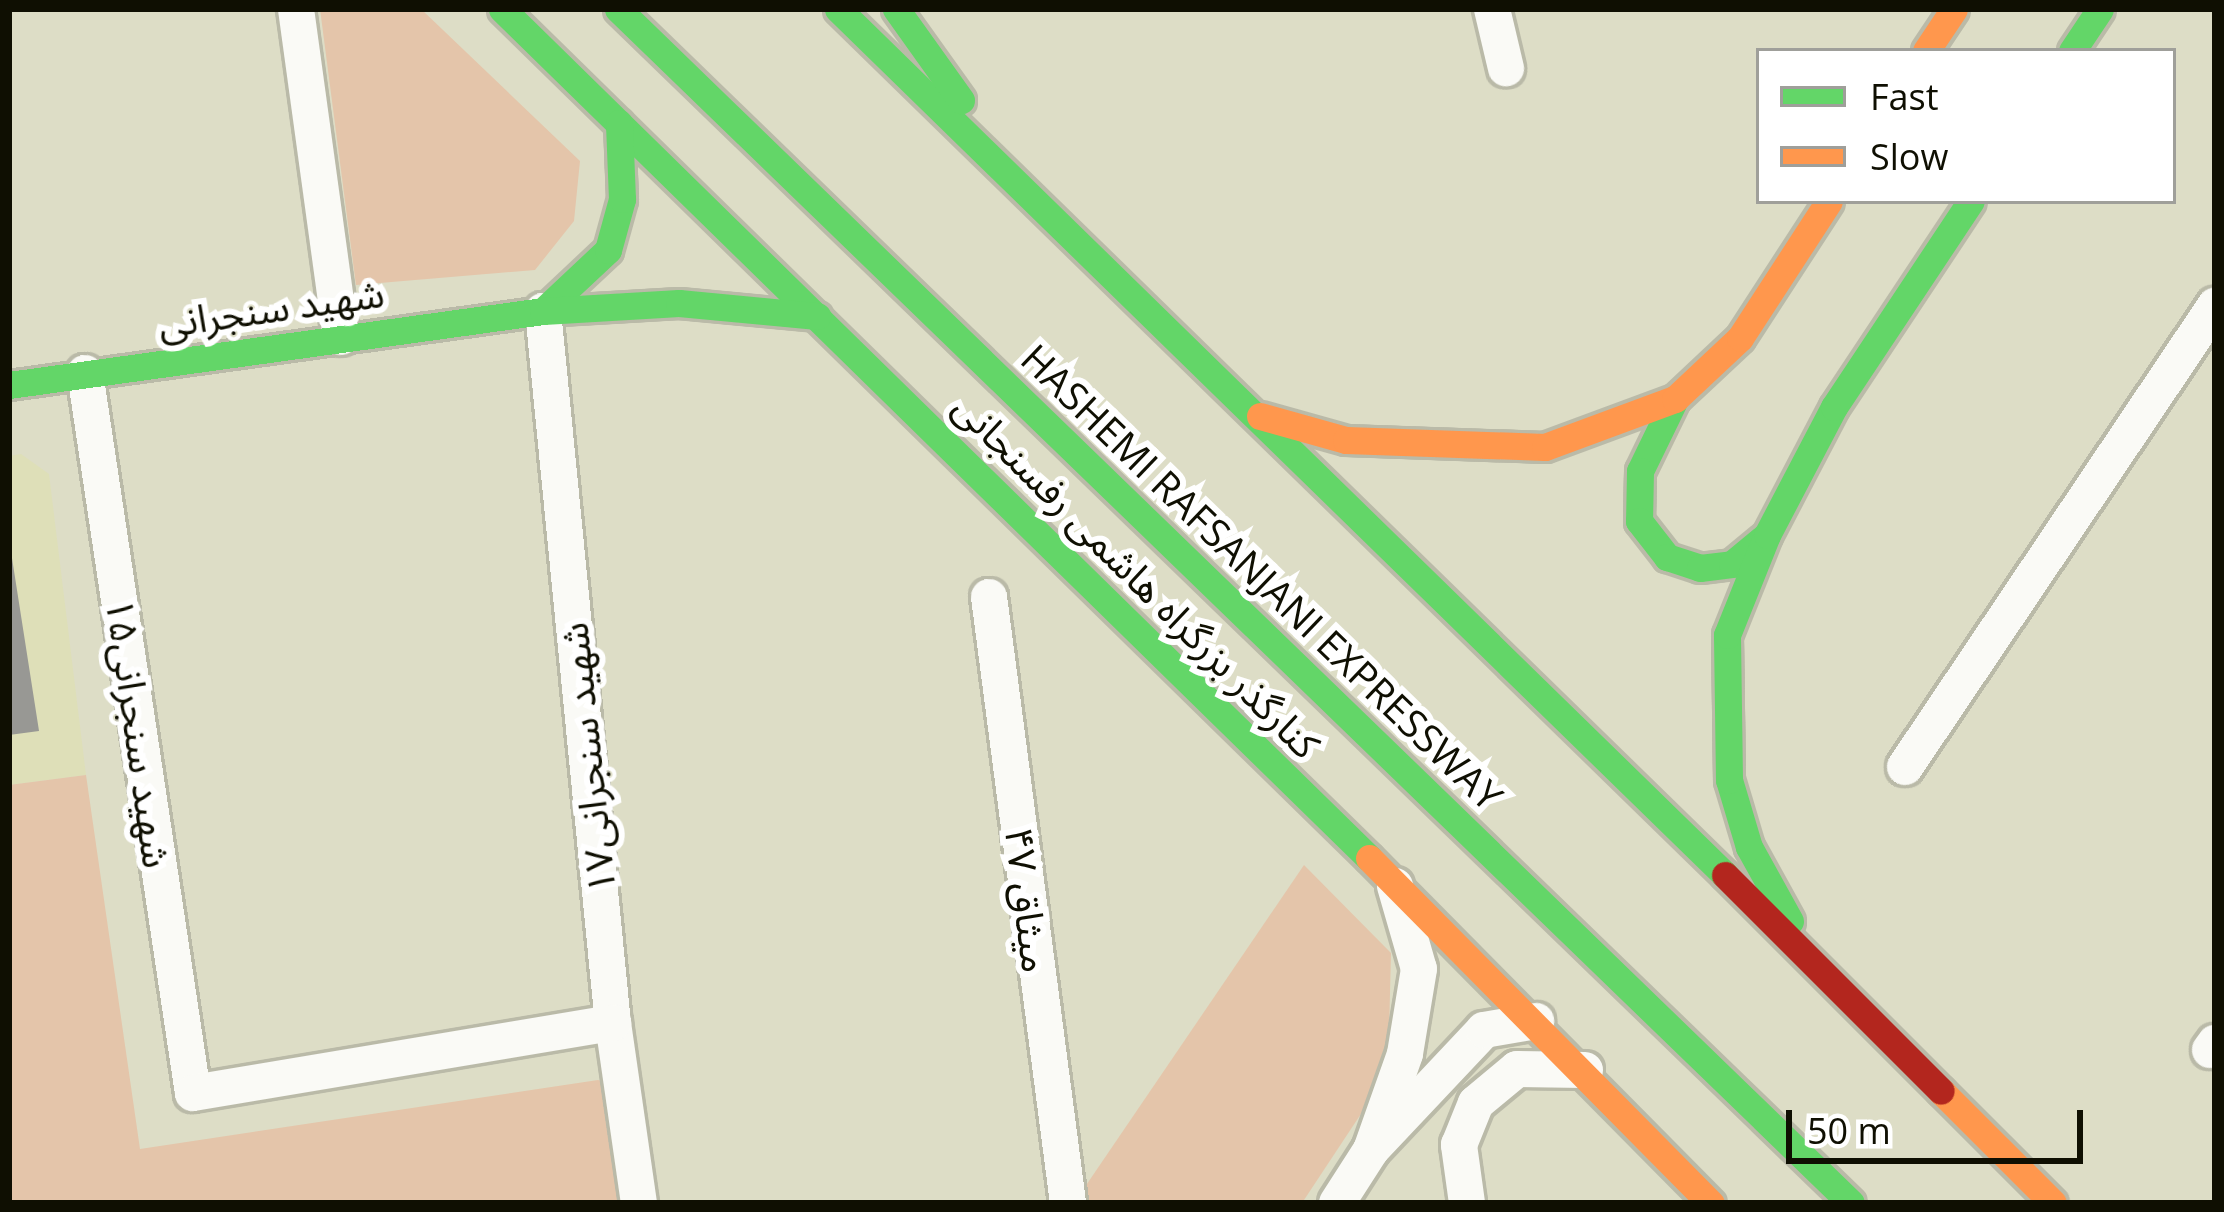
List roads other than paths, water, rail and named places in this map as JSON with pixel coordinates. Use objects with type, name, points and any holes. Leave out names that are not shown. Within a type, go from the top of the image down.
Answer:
[{"type":"main road","name":"کنارگذر بزرگراه هاشمی رفسنجانی","points":[[502,9],[1586,1070],[1711,1203]]},
{"type":"main road","name":"HASHEMI RAFSANJANI EXPRESSWAY","points":[[618,9],[1851,1203]]},
{"type":"main road","points":[[838,9],[1260,416],[1823,980],[2053,1203]]},
{"type":"main road","points":[[896,9],[1023,187]]},
{"type":"main road","points":[[1928,48],[1954,9]]},
{"type":"main road","points":[[2074,48],[2100,9]]},
{"type":"main road","points":[[543,311],[608,250],[622,199],[619,123]]},
{"type":"main road","points":[[1767,535],[1732,564],[1700,568],[1667,557],[1639,521],[1640,471],[1675,399],[1740,338],[1826,204]]},
{"type":"main road","points":[[1823,980],[1749,847],[1729,780],[1727,635],[1767,535],[1834,407],[1969,204]]},
{"type":"main road","name":"شهید سنجرانی","points":[[9,385],[543,311],[679,303],[817,316]]},
{"type":"main road","points":[[1260,416],[1346,440],[1545,447],[1675,399]]},
{"type":"street","points":[[296,9],[341,338]]},
{"type":"street","points":[[1492,9],[1506,68]]},
{"type":"street","points":[[1904,767],[2215,306]]},
{"type":"street","name":"شهید سنجرانی۱۷","points":[[543,311],[613,1023],[640,1203]]},
{"type":"street","name":"شهید سنجرانی۱۵","points":[[85,373],[193,1093],[613,1023]]},
{"type":"street","name":"میثاق ۴۷","points":[[989,597],[1068,1203]]},
{"type":"street","points":[[1371,1150],[1405,1054],[1419,969],[1394,883]]},
{"type":"street","points":[[1337,1203],[1371,1150],[1484,1030],[1536,1021]]},
{"type":"street","points":[[1467,1203],[1460,1145],[1475,1103],[1517,1070],[1586,1070]]}]
